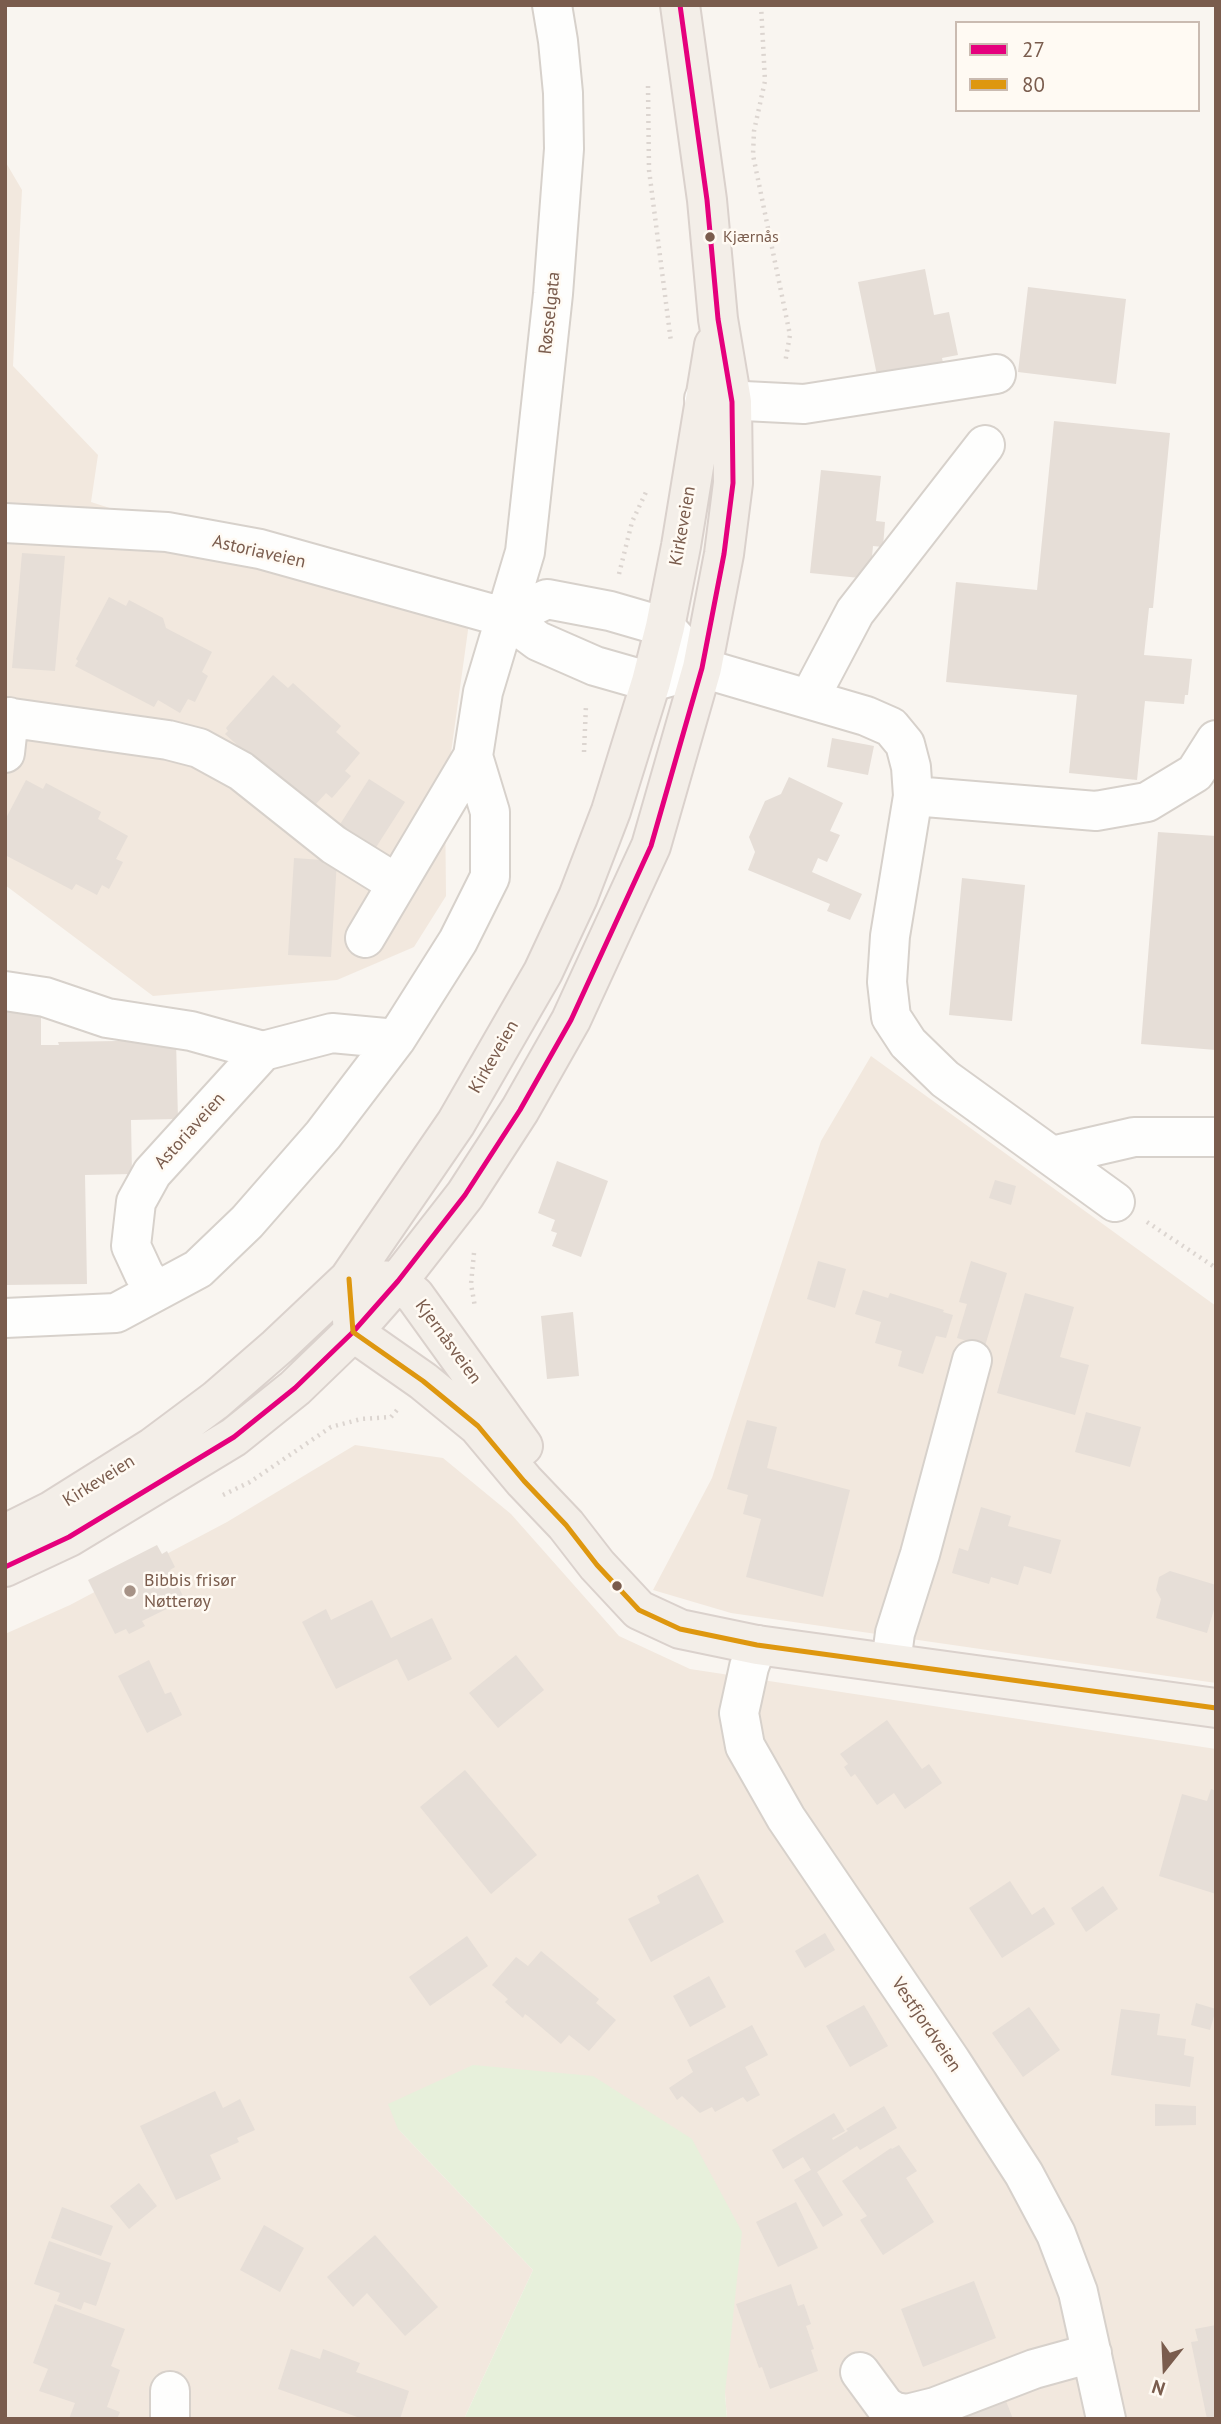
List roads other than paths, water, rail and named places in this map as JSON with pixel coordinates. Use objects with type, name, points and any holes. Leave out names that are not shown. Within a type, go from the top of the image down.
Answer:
[{"type":"main road","name":"Kirkeveien","points":[[5,1566],[69,1537],[234,1437],[295,1388],[353,1332],[398,1281],[465,1195],[520,1110],[571,1020],[651,846],[702,668],[724,554],[733,483],[718,401],[718,319],[707,200],[680,5]]},
{"type":"main road","name":"Kirkeveien","points":[[5,1534],[51,1511],[163,1439],[216,1400],[277,1347],[349,1279],[456,1123],[543,972],[578,897],[606,824],[651,682],[681,546],[718,401]]},
{"type":"main road","points":[[353,1332],[349,1279],[398,1281]]},
{"type":"main road","name":"Kjernåsveien","points":[[398,1281],[415,1296],[455,1349],[540,1470],[566,1525]]},
{"type":"main road","name":"Kjernåsveien","points":[[353,1332],[423,1381],[478,1426],[639,1610],[680,1629],[757,1645],[1216,1708]]},
{"type":"street","name":"Røsselgata","points":[[507,618],[525,552],[564,149],[563,93],[552,5]]},
{"type":"street","points":[[718,401],[804,404],[996,374]]},
{"type":"street","points":[[809,699],[855,612],[985,445]]},
{"type":"street","name":"Astoriaveien","points":[[5,523],[167,532],[260,549],[507,618],[538,641],[594,666],[651,682]]},
{"type":"street","points":[[365,938],[473,756],[483,692],[507,618],[547,599],[610,611],[665,627],[702,668]]},
{"type":"street","points":[[651,682],[702,668],[866,716],[891,727],[905,744],[911,767],[913,796],[890,936],[887,982],[891,1017],[908,1043],[945,1079],[1115,1202]]},
{"type":"street","points":[[7,729],[168,740],[199,748],[241,771],[334,845],[397,884]]},
{"type":"street","points":[[913,796],[1096,811],[1147,802],[1195,773],[1216,740]]},
{"type":"street","points":[[5,1318],[116,1313],[150,1283],[198,1269],[247,1222],[323,1135],[396,1039],[458,942],[491,877],[490,812],[473,756]]},
{"type":"street","points":[[5,991],[45,997],[107,1017],[191,1031],[263,1051],[332,1033],[396,1039]]},
{"type":"street","name":"Astoriaveien","points":[[150,1283],[131,1246],[136,1202],[152,1173],[263,1051]]},
{"type":"street","points":[[1052,1156],[1134,1137],[1216,1137]]},
{"type":"street","points":[[891,1663],[895,1633],[920,1553],[972,1360]]},
{"type":"street","name":"Vestfjordveien","points":[[757,1645],[749,1667],[739,1713],[745,1746],[786,1818],[951,2061],[1024,2174],[1056,2234],[1078,2292],[1106,2419]]},
{"type":"street","points":[[860,2372],[885,2406],[895,2413],[907,2414],[935,2407],[1034,2369],[1092,2353]]},
{"type":"place","name":"Kjærnås","points":[[710,237]]},
{"type":"place","name":"Bibbis frisør Nøtterøy","points":[[130,1591]]}]
